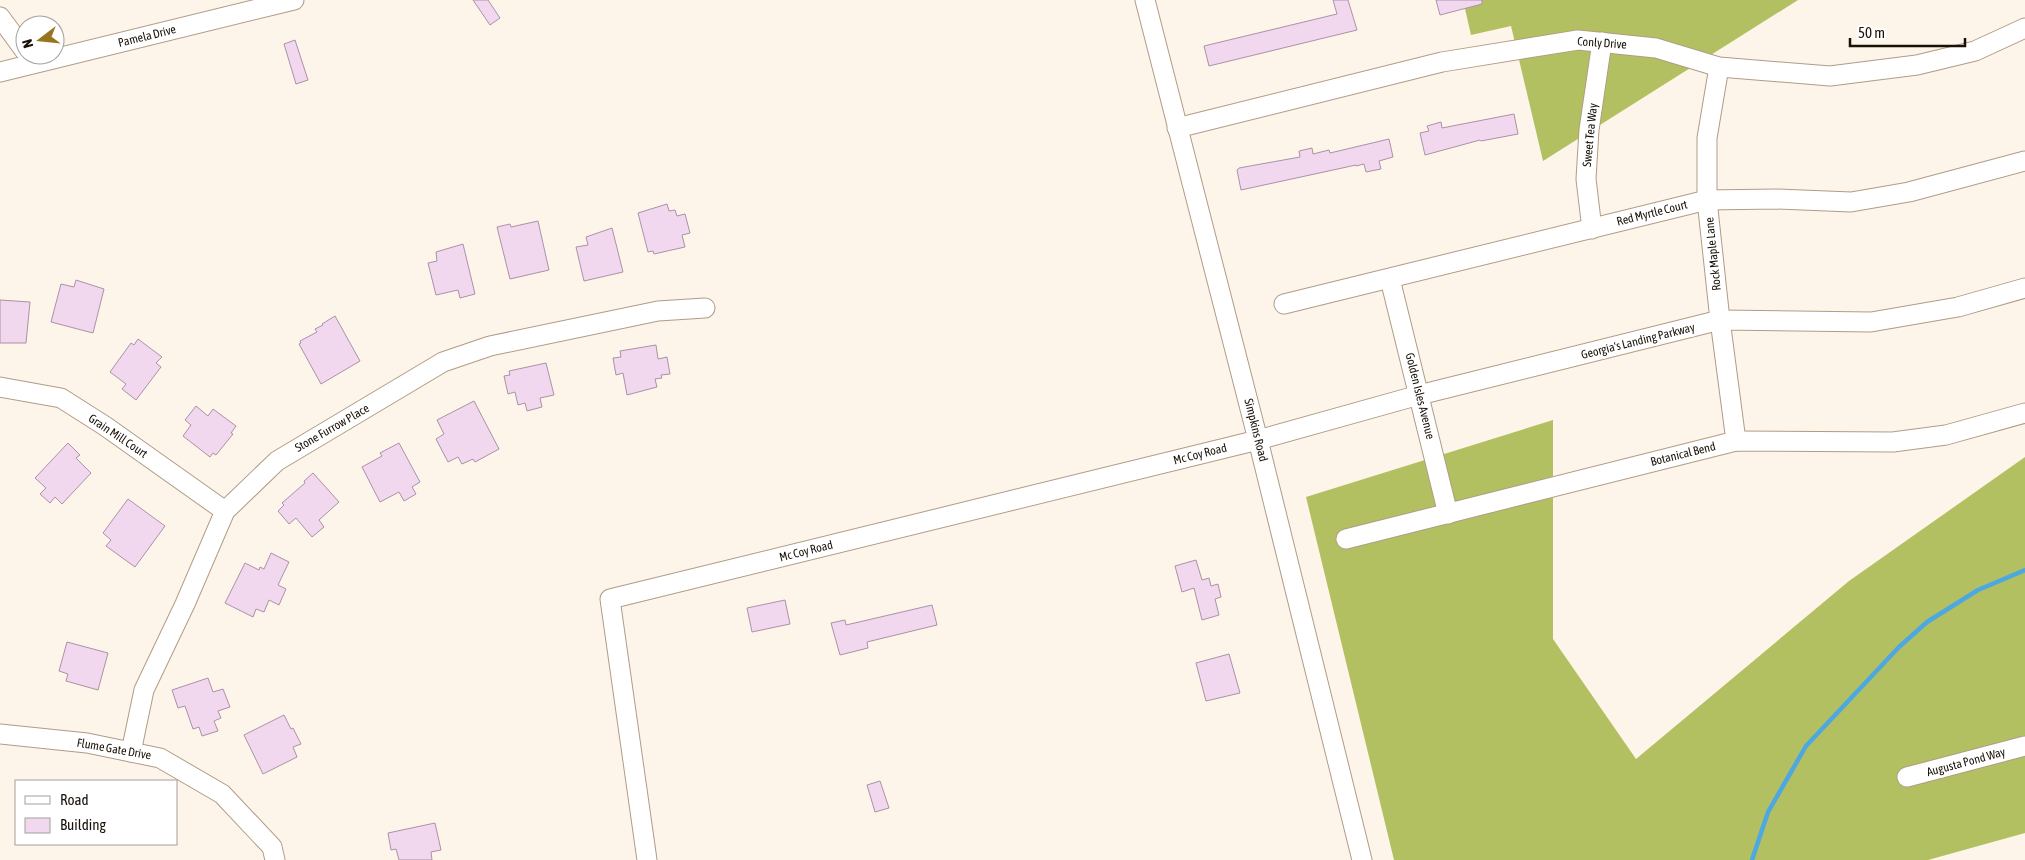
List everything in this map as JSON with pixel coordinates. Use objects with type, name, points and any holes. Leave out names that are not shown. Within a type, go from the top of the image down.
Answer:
[{"type":"street","name":"Pamela Drive","points":[[65,49],[294,0]]},
{"type":"street","name":"Simpkins Road","points":[[1145,0],[1258,440],[1362,860]]},
{"type":"street","points":[[0,17],[15,38]]},
{"type":"street","name":"Conly Drive","points":[[1177,128],[1442,62],[1578,40],[1656,48],[1719,67],[1830,76],[1907,67],[1975,51],[2025,28]]},
{"type":"street","name":"Sweet Tea Way","points":[[1592,229],[1586,178],[1589,130],[1602,42]]},
{"type":"street","name":"Pamela Drive","points":[[0,72],[15,64]]},
{"type":"street","name":"Rock Maple Lane","points":[[1719,67],[1707,138],[1707,200],[1736,441]]},
{"type":"street","name":"Red Myrtle Court","points":[[1284,304],[1707,200],[1776,199],[1851,202],[1909,192],[2025,161]]},
{"type":"street","name":"Golden Isles Avenue","points":[[1390,279],[1448,514]]},
{"type":"street","name":"Georgia's Landing Parkway","points":[[1258,440],[1420,395],[1720,320],[1871,322],[1958,306],[2025,288]]},
{"type":"street","name":"Stone Furrow Place","points":[[131,752],[144,690],[185,604],[225,511],[276,461],[443,362],[490,346],[658,311],[704,308]]},
{"type":"street","name":"Grain Mill Court","points":[[0,387],[61,398],[105,426],[225,511]]},
{"type":"street","name":"Botanical Bend","points":[[1346,539],[1736,441],[1893,442],[1946,435],[2025,413]]},
{"type":"street","name":"Mc Coy Road","points":[[647,860],[610,599],[1258,440]]},
{"type":"street","name":"Flume Gate Drive","points":[[0,734],[87,743],[160,758],[222,794],[272,847],[275,860]]},
{"type":"street","name":"Augusta Pond Way","points":[[1907,777],[2025,746]]},
{"type":"green space","points":[[1463,0],[1798,0],[1543,161],[1511,26],[1471,35]]},
{"type":"green space","points":[[1553,420],[1553,639],[1636,759],[1849,581],[2025,457],[2025,833],[1928,860],[1394,860],[1306,497]]},
{"type":"building","points":[[473,0],[488,0],[500,18],[490,25]]},
{"type":"building","points":[[1333,0],[1348,0],[1357,30],[1209,66],[1204,46],[1337,14]]},
{"type":"building","points":[[1436,0],[1482,0],[1482,4],[1440,15]]},
{"type":"building","points":[[295,40],[308,80],[296,84],[284,44]]},
{"type":"building","points":[[1514,114],[1518,134],[1480,140],[1425,155],[1420,133],[1429,131],[1427,126],[1441,122],[1442,128]]},
{"type":"building","points":[[1389,139],[1393,157],[1379,161],[1381,169],[1366,172],[1364,164],[1356,165],[1241,190],[1237,170],[1239,168],[1300,157],[1299,151],[1312,148],[1313,154],[1329,150],[1330,153]]},
{"type":"building","points":[[667,204],[669,211],[675,210],[677,216],[685,214],[690,233],[682,235],[685,247],[654,254],[653,251],[648,252],[638,213]]},
{"type":"building","points":[[538,221],[549,270],[510,279],[497,227],[510,224],[511,227]]},
{"type":"building","points":[[612,228],[623,272],[584,281],[576,247],[588,245],[586,237]]},
{"type":"building","points":[[463,244],[475,294],[460,298],[458,290],[436,295],[428,263],[437,261],[436,252]]},
{"type":"building","points":[[76,280],[104,289],[93,333],[51,322],[61,284],[74,287]]},
{"type":"building","points":[[0,300],[30,302],[26,343],[0,343]]},
{"type":"building","points":[[335,316],[360,361],[321,384],[299,344],[301,343],[300,341],[317,332],[315,329]]},
{"type":"building","points":[[138,339],[162,357],[156,363],[161,367],[136,400],[122,389],[126,384],[110,372],[131,343],[134,345]]},
{"type":"building","points":[[656,345],[658,359],[667,357],[670,374],[661,375],[662,378],[655,379],[657,387],[627,395],[623,373],[616,375],[613,358],[621,357],[620,351]]},
{"type":"building","points":[[546,363],[554,395],[540,398],[542,407],[527,411],[525,403],[518,405],[515,392],[508,394],[504,376],[510,375],[509,371]]},
{"type":"building","points":[[474,401],[499,449],[475,462],[473,459],[462,464],[458,457],[448,462],[436,439],[444,434],[437,420]]},
{"type":"building","points":[[196,406],[208,416],[213,409],[236,426],[231,433],[233,434],[216,455],[213,453],[210,457],[183,436],[191,425],[185,420]]},
{"type":"building","points":[[68,443],[80,455],[76,458],[91,473],[62,504],[55,497],[50,503],[40,494],[46,488],[35,478]]},
{"type":"building","points":[[399,443],[420,482],[412,487],[416,494],[404,501],[399,492],[380,502],[362,467],[382,456],[380,453]]},
{"type":"building","points":[[313,473],[339,502],[319,520],[324,527],[312,537],[296,518],[289,524],[278,511],[284,505],[282,503],[305,483],[304,481]]},
{"type":"building","points":[[128,499],[165,526],[135,567],[106,546],[111,540],[103,533]]},
{"type":"building","points":[[271,553],[289,562],[278,585],[286,589],[279,605],[269,600],[264,612],[256,609],[253,617],[225,603],[245,563],[259,570],[260,567],[264,569]]},
{"type":"building","points":[[1196,560],[1202,580],[1209,578],[1211,586],[1218,584],[1221,597],[1215,599],[1219,615],[1202,620],[1194,588],[1182,592],[1175,566]]},
{"type":"building","points":[[785,600],[790,624],[752,632],[747,608]]},
{"type":"building","points":[[932,605],[937,625],[867,642],[868,648],[840,655],[831,623],[845,620],[846,625]]},
{"type":"building","points":[[67,642],[108,653],[98,690],[66,681],[68,674],[59,671]]},
{"type":"building","points":[[1229,654],[1240,693],[1206,701],[1196,663]]},
{"type":"building","points":[[208,678],[213,692],[223,689],[230,707],[218,711],[221,718],[214,721],[218,731],[202,736],[199,727],[193,729],[185,706],[178,708],[172,690]]},
{"type":"building","points":[[284,715],[301,744],[293,747],[297,757],[263,774],[244,735]]},
{"type":"building","points":[[880,781],[889,808],[875,812],[867,785]]},
{"type":"building","points":[[435,823],[441,850],[431,852],[432,860],[399,860],[396,849],[391,850],[388,833]]},
{"type":"waterway","points":[[1752,860],[1768,812],[1806,746],[1899,647],[1927,622],[1978,590],[2025,570]]}]
